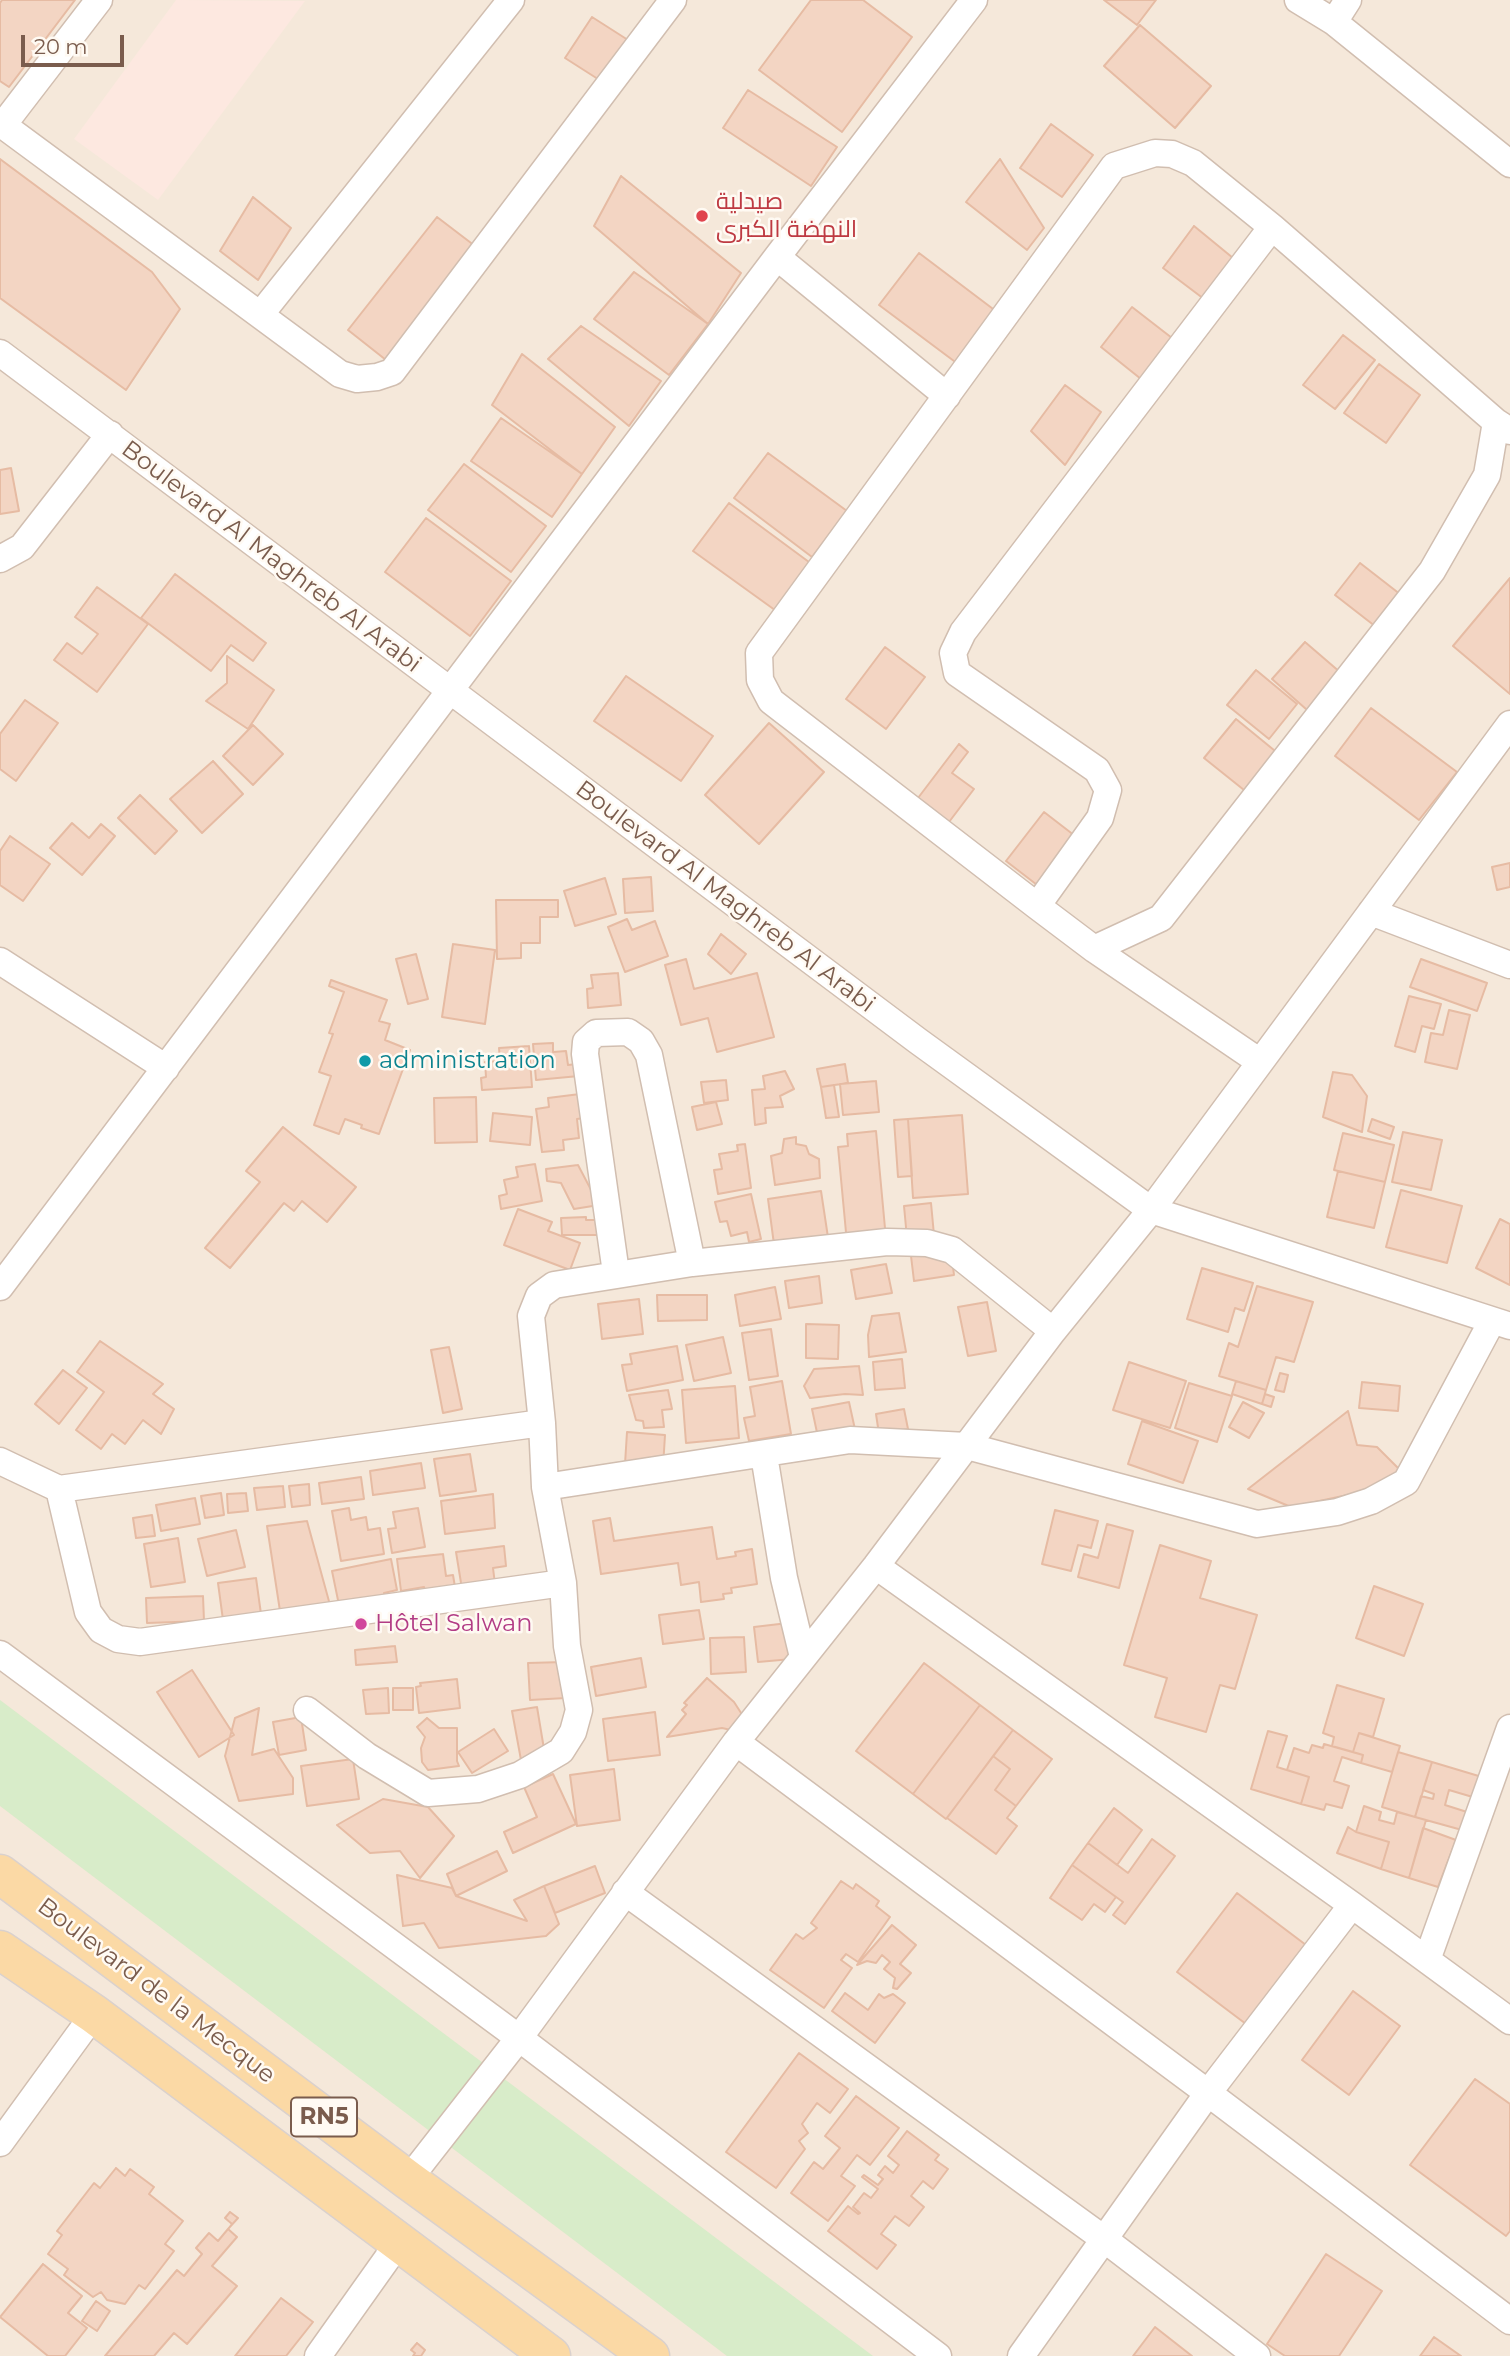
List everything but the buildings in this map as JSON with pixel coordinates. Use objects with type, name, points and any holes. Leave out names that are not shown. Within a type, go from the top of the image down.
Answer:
[{"type":"main road","name":"Boulevard de la Mecque","points":[[0,1874],[408,2180],[650,2356]]},
{"type":"main road","name":"RN5","points":[[0,1950],[94,2014],[551,2356]]},
{"type":"street","points":[[99,0],[1,124],[340,374],[357,379],[392,372],[673,0]]},
{"type":"street","points":[[260,314],[511,0]]},
{"type":"street","points":[[0,1287],[974,0]]},
{"type":"street","points":[[1298,0],[1341,11],[1510,164]]},
{"type":"street","points":[[1094,949],[1161,918],[1432,571],[1487,475],[1503,427],[1272,227],[1194,163],[1172,154],[1156,153],[1114,166],[759,653],[760,680],[771,701],[1037,906],[1094,949],[1260,1062]]},
{"type":"street","points":[[1037,906],[1100,818],[1108,790],[1097,770],[957,673],[953,653],[963,632],[1272,227]]},
{"type":"street","points":[[777,257],[947,396]]},
{"type":"street","name":"Boulevard Al Maghreb Al Arabi","points":[[0,353],[449,692],[906,1032],[1151,1210],[1501,1323]]},
{"type":"street","points":[[0,559],[22,547],[110,434]]},
{"type":"street","points":[[408,2180],[519,2038],[736,1742],[876,1566],[1053,1331],[1151,1210],[1510,724]]},
{"type":"street","points":[[1371,912],[1510,965]]},
{"type":"street","points":[[0,961],[166,1068]]},
{"type":"street","points":[[616,1273],[584,1054],[586,1042],[596,1032],[628,1032],[641,1041],[649,1055],[692,1263]]},
{"type":"street","points":[[307,1710],[367,1756],[428,1793],[478,1789],[520,1775],[561,1751],[573,1732],[579,1710],[566,1646],[563,1583],[545,1487],[542,1423],[531,1316],[539,1296],[554,1285],[692,1263],[887,1242],[927,1243],[952,1250],[1053,1331]]},
{"type":"street","points":[[545,1487],[850,1440],[967,1446],[1257,1524],[1337,1512],[1371,1501],[1406,1482],[1501,1323]]},
{"type":"street","points":[[0,1461],[59,1489],[542,1423]]},
{"type":"street","points":[[764,1455],[784,1578],[803,1657]]},
{"type":"street","points":[[59,1489],[89,1612],[101,1630],[118,1639],[140,1642],[563,1583]]},
{"type":"street","points":[[876,1566],[1352,1905],[1510,2021]]},
{"type":"street","points":[[0,1654],[519,2038],[938,2356]]},
{"type":"street","points":[[1427,1960],[1510,1728]]},
{"type":"street","points":[[736,1742],[1209,2093],[1510,2321]]},
{"type":"street","points":[[625,1892],[1104,2239],[1257,2356]]},
{"type":"street","points":[[1021,2356],[1209,2093],[1352,1905]]},
{"type":"street","points":[[0,2143],[94,2014]]},
{"type":"street","points":[[318,2356],[399,2242]]},
{"type":"shaded area","points":[[0,0],[1510,0],[1510,2356],[0,2356]]},
{"type":"shaded area","points":[[176,0],[305,1],[158,200],[74,139]]},
{"type":"green space","points":[[0,1700],[873,2356],[727,2356],[0,1806]]},
{"type":"place","name":"صيدلية النهضة الكبرى","points":[[702,216]]},
{"type":"place","name":"administration","points":[[365,1061]]},
{"type":"place","name":"Hôtel Salwan","points":[[361,1624]]}]
